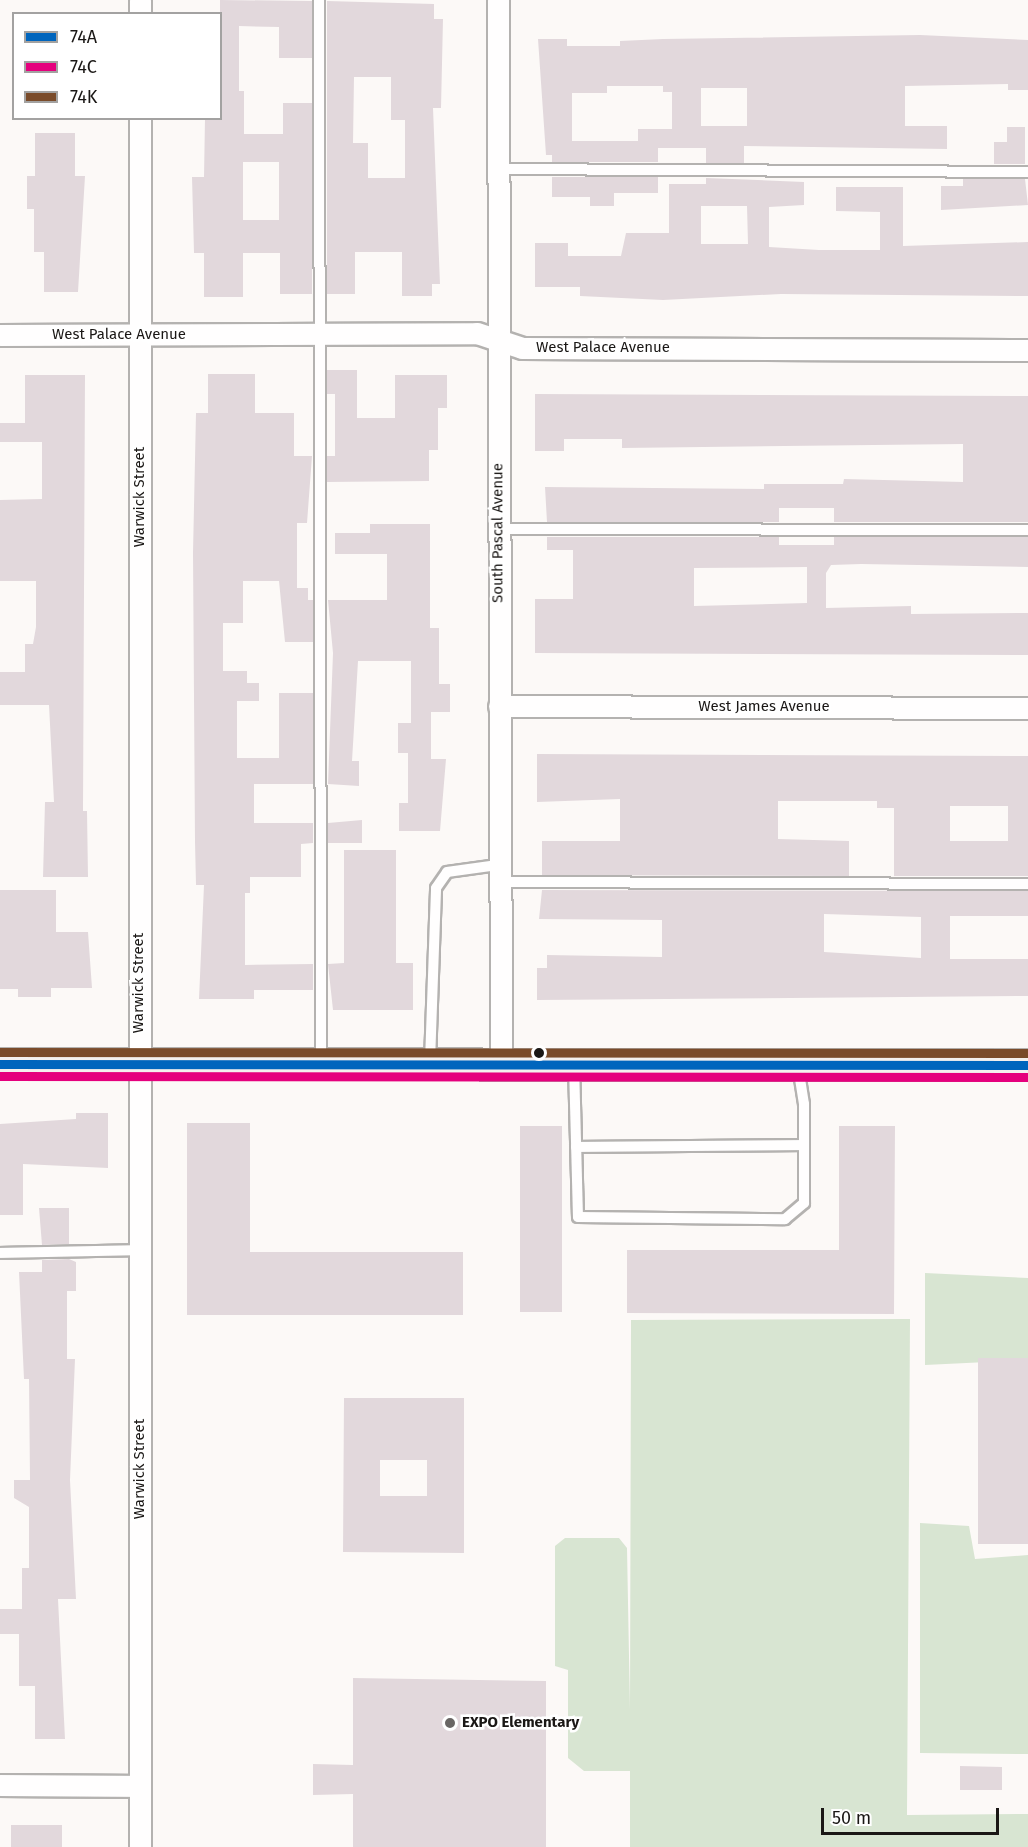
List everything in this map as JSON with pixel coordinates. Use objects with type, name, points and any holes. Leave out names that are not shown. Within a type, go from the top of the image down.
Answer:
[{"type":"main road","points":[[0,1064],[1028,1065]]},
{"type":"street","name":"South Pascal Avenue","points":[[498,0],[498,874],[501,1066]]},
{"type":"street","name":"Warwick Street","points":[[140,120],[140,1847]]},
{"type":"street","name":"West Palace Avenue","points":[[0,335],[477,333],[522,348],[1028,350]]},
{"type":"street","name":"West James Avenue","points":[[499,706],[1028,708]]},
{"type":"street","points":[[0,1785],[140,1786]]},
{"type":"lane","points":[[319,0],[321,1064]]},
{"type":"lane","points":[[497,169],[1028,172]]},
{"type":"lane","points":[[498,529],[1028,530]]},
{"type":"lane","points":[[430,1065],[436,888],[447,872],[1028,884]]},
{"type":"lane","points":[[574,1065],[578,1217],[785,1219],[804,1203],[804,1145],[798,1065]]},
{"type":"lane","points":[[576,1147],[804,1145]]},
{"type":"lane","points":[[0,1253],[140,1250]]},
{"type":"green space","points":[[925,1273],[1028,1278],[1028,1360],[925,1365]]},
{"type":"green space","points":[[910,1319],[907,1815],[1028,1814],[1028,1847],[630,1847],[630,1771],[584,1771],[568,1758],[568,1670],[555,1666],[555,1546],[565,1538],[619,1538],[627,1548],[630,1710],[631,1320]]},
{"type":"green space","points":[[920,1523],[969,1526],[975,1559],[1028,1555],[1028,1754],[920,1753]]},
{"type":"building","points":[[220,0],[312,1],[312,58],[279,58],[279,27],[239,26],[239,91],[244,91],[244,134],[283,134],[283,103],[312,103],[312,294],[280,294],[280,253],[243,253],[243,297],[204,297],[204,253],[194,253],[192,177],[204,177],[205,120],[222,120]],"holes":[[[243,162],[279,162],[279,220],[243,220]]]},
{"type":"building","points":[[327,1],[434,4],[434,19],[443,19],[441,108],[433,108],[440,284],[432,284],[432,296],[402,296],[402,252],[355,252],[355,294],[327,294]],"holes":[[[354,77],[391,77],[391,120],[405,120],[405,178],[368,178],[368,143],[353,143]]]},
{"type":"building","points":[[920,35],[1028,40],[1028,90],[1008,90],[1008,84],[905,86],[905,126],[947,126],[947,149],[744,146],[744,163],[706,163],[706,148],[658,148],[658,162],[552,162],[552,155],[546,155],[538,39],[567,39],[567,46],[620,46],[620,41]],"holes":[[[607,86],[663,86],[663,92],[672,92],[672,129],[638,129],[638,141],[572,141],[572,93],[607,93]],[[701,88],[747,88],[747,126],[701,126]]]},
{"type":"building","points":[[1007,127],[1025,127],[1025,164],[994,164],[994,142],[1007,142]]},
{"type":"building","points":[[35,133],[75,133],[75,176],[85,176],[78,292],[44,292],[44,252],[34,252],[34,209],[27,209],[27,176],[35,176]]},
{"type":"building","points":[[552,177],[658,177],[658,193],[614,193],[614,206],[590,206],[590,197],[552,197]]},
{"type":"building","points":[[706,178],[804,182],[804,205],[769,207],[769,247],[819,250],[880,250],[880,212],[836,211],[836,187],[903,187],[903,246],[1028,242],[1028,296],[781,294],[663,300],[580,296],[580,287],[535,287],[535,243],[568,243],[568,256],[621,256],[626,233],[669,233],[669,184],[706,184]],"holes":[[[701,206],[747,206],[748,244],[701,244]]]},
{"type":"building","points":[[963,179],[1025,179],[1028,205],[941,210],[941,186],[963,186]]},
{"type":"building","points":[[327,370],[357,370],[357,418],[395,418],[395,375],[447,375],[447,408],[438,408],[438,450],[429,450],[429,481],[327,482],[327,456],[335,456],[335,394],[327,394]]},
{"type":"building","points":[[208,374],[255,374],[255,413],[294,413],[294,456],[312,456],[307,523],[297,523],[297,588],[308,588],[308,600],[313,600],[313,642],[285,642],[279,581],[243,581],[243,623],[223,623],[223,671],[247,671],[247,683],[259,683],[259,701],[237,701],[237,758],[279,758],[279,693],[313,693],[313,784],[254,784],[254,823],[313,823],[313,843],[301,844],[301,877],[250,877],[250,893],[245,893],[245,965],[313,964],[313,990],[254,990],[254,999],[199,999],[204,885],[196,885],[193,553],[196,413],[208,413]]},
{"type":"building","points":[[25,375],[85,375],[83,811],[87,811],[88,877],[43,877],[45,802],[54,802],[49,705],[0,705],[0,672],[25,672],[25,644],[33,644],[36,627],[36,581],[0,581],[0,500],[42,499],[42,442],[0,442],[0,423],[25,423]]},
{"type":"building","points":[[535,394],[1028,396],[1028,522],[834,522],[834,508],[779,508],[779,522],[547,522],[545,487],[764,489],[764,484],[843,484],[844,479],[963,482],[963,444],[622,448],[622,439],[564,439],[564,451],[535,451]]},
{"type":"building","points":[[370,524],[430,524],[430,628],[439,628],[439,684],[450,684],[450,712],[431,712],[431,759],[446,759],[440,831],[399,831],[399,803],[408,803],[408,753],[398,753],[398,723],[411,723],[411,661],[358,661],[352,761],[359,761],[359,786],[328,784],[333,653],[328,600],[387,600],[387,554],[335,554],[335,533],[370,533]]},
{"type":"building","points":[[547,537],[779,537],[779,545],[834,545],[834,537],[1028,537],[1028,567],[831,565],[826,573],[826,608],[911,606],[911,614],[1028,613],[1028,655],[535,653],[535,599],[573,599],[573,550],[547,550]],"holes":[[[807,567],[807,603],[694,606],[694,568]]]},
{"type":"building","points":[[537,754],[1028,756],[1028,876],[894,876],[894,808],[877,808],[877,801],[778,801],[778,839],[849,841],[849,876],[542,875],[542,841],[620,841],[620,799],[537,802]],"holes":[[[950,806],[1008,806],[1008,841],[950,841]]]},
{"type":"building","points":[[362,820],[362,843],[328,843],[328,823]]},
{"type":"building","points":[[344,850],[396,850],[396,963],[413,963],[413,1010],[333,1010],[328,964],[344,963]]},
{"type":"building","points":[[0,890],[56,890],[56,932],[88,932],[92,988],[51,988],[51,997],[18,997],[18,989],[0,989]]},
{"type":"building","points":[[542,890],[1028,891],[1028,916],[950,916],[950,959],[1028,959],[1028,996],[537,1000],[537,968],[547,968],[547,955],[662,957],[662,920],[539,919]],"holes":[[[824,914],[921,917],[921,958],[824,952]]]},
{"type":"building","points":[[76,1113],[108,1113],[108,1168],[23,1164],[23,1215],[0,1215],[0,1124],[76,1119]]},
{"type":"building","points":[[187,1123],[250,1123],[250,1252],[463,1252],[463,1315],[187,1315]]},
{"type":"building","points":[[520,1126],[562,1126],[562,1312],[520,1312]]},
{"type":"building","points":[[839,1126],[895,1126],[894,1314],[627,1313],[627,1250],[839,1250]]},
{"type":"building","points":[[39,1208],[69,1208],[69,1244],[42,1245]]},
{"type":"building","points":[[69,1259],[76,1262],[76,1291],[67,1291],[67,1359],[75,1359],[70,1480],[76,1599],[58,1599],[65,1739],[35,1739],[35,1686],[19,1686],[19,1634],[0,1634],[0,1609],[22,1609],[22,1568],[29,1568],[29,1507],[14,1498],[14,1480],[30,1480],[29,1379],[24,1379],[19,1272],[42,1272],[42,1260]]},
{"type":"building","points":[[978,1358],[1028,1358],[1028,1544],[978,1544]]},
{"type":"building","points":[[344,1398],[464,1398],[464,1553],[343,1552]],"holes":[[[380,1460],[427,1460],[427,1496],[380,1496]]]},
{"type":"building","name":"EXPO Elementary","points":[[353,1678],[546,1681],[546,1847],[353,1847],[353,1794],[313,1795],[313,1764],[353,1765]]},
{"type":"building","points":[[960,1766],[1002,1767],[1002,1790],[960,1790]]},
{"type":"building","points":[[11,1825],[62,1825],[62,1847],[11,1847]]},
{"type":"transit line","name":"74K","points":[[0,1052],[1028,1053]]},
{"type":"transit line","name":"74A","points":[[0,1064],[1028,1065]]},
{"type":"transit line","name":"74C","points":[[0,1076],[1028,1077]]},
{"type":"place","name":"EXPO Elementary","points":[[450,1723]]}]
